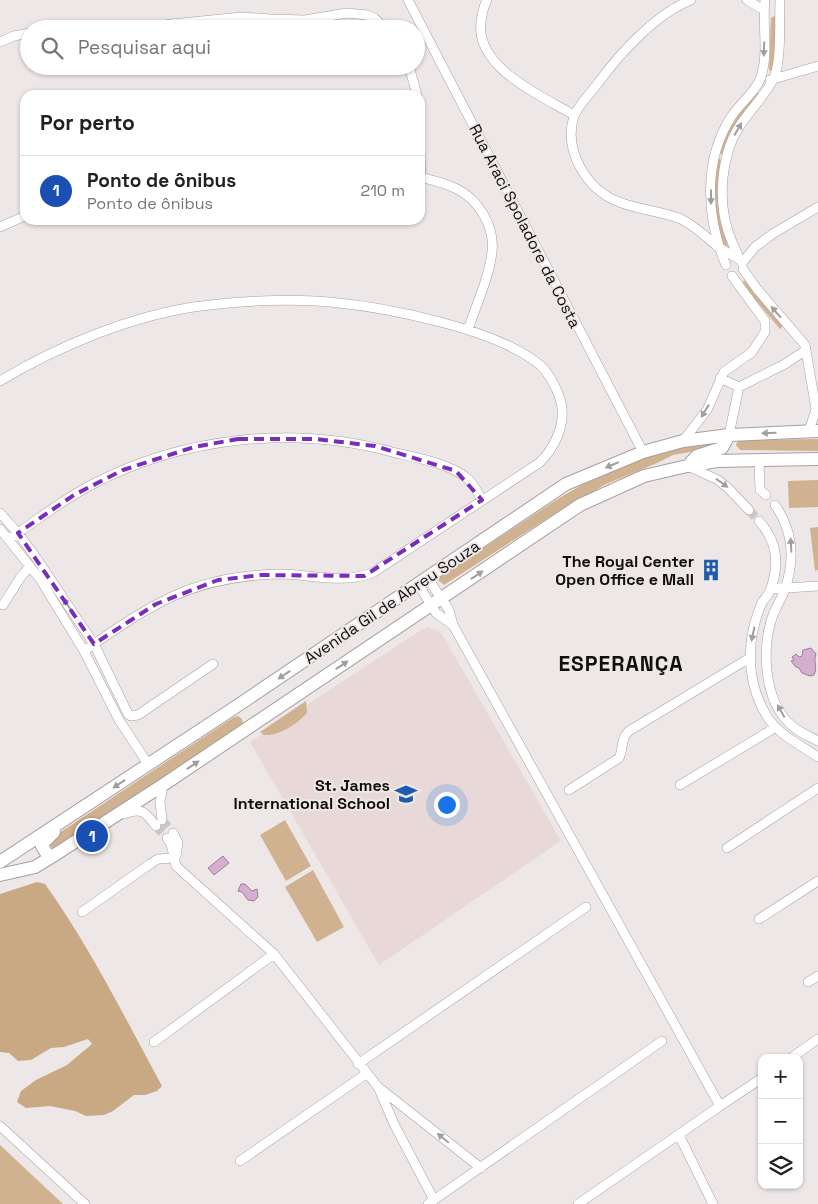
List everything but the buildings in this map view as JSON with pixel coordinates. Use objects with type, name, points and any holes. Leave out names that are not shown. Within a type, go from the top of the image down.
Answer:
[{"type":"street","name":"Rua Araci Spoladore da Costa","points":[[408,0],[418,20]]},
{"type":"street","points":[[691,0],[684,2],[656,22],[629,45],[574,115],[572,138],[578,163],[590,184],[600,192],[620,203],[665,213],[682,220],[706,235],[742,264]]},
{"type":"street","points":[[683,441],[707,410],[720,378],[727,369],[752,352],[766,326],[760,313],[726,270],[726,265],[718,246],[710,201],[716,153],[728,121],[758,82],[764,62],[764,5],[748,0]]},
{"type":"street","points":[[780,0],[778,61],[773,80],[739,126],[726,157],[723,187],[724,215],[727,231],[754,286],[802,341],[806,350],[816,409],[813,431]]},
{"type":"street","points":[[482,2],[480,37],[488,54],[495,63],[514,79],[574,115]]},
{"type":"street","points":[[212,20],[242,17],[271,20],[305,20],[347,13],[367,15],[374,20]]},
{"type":"street","name":"Rua Araci Spoladore da Costa","points":[[425,33],[643,452]]},
{"type":"street","points":[[0,42],[20,35]]},
{"type":"street","points":[[758,82],[773,80],[818,66]]},
{"type":"street","points":[[411,75],[415,90]]},
{"type":"street","points":[[425,179],[456,189],[468,196],[480,210],[490,231],[492,242],[490,264],[468,330]]},
{"type":"street","points":[[732,276],[738,276],[742,264],[755,247],[774,233],[818,207]]},
{"type":"street","points":[[0,226],[20,218]]},
{"type":"street","points":[[726,265],[731,259],[742,264]]},
{"type":"street","points":[[0,381],[21,368],[82,340],[164,314],[200,306],[297,301],[328,302],[380,310],[468,330],[507,346],[542,367],[560,396],[562,407],[560,425],[548,455],[539,463],[374,572],[353,578],[270,574],[218,580],[178,593],[156,604],[132,617],[84,651]]},
{"type":"street","points":[[739,387],[785,364],[806,350]]},
{"type":"street","points":[[720,378],[739,387]]},
{"type":"street","points":[[739,387],[729,435],[722,448],[697,456],[688,466],[724,484],[749,510]]},
{"type":"street","name":"Avenida Gil de Abreu Souza","points":[[0,862],[237,706],[566,484],[643,452],[683,441],[729,435],[813,431]]},
{"type":"street","points":[[9,539],[90,485],[123,470],[194,447],[238,439],[314,439],[356,442],[375,446],[456,471],[468,479],[482,500]]},
{"type":"street","name":"Avenida Gil de Abreu Souza","points":[[0,875],[35,867],[53,856],[163,785],[580,505],[644,476],[718,460],[818,459]]},
{"type":"street","points":[[759,460],[760,490],[766,495]]},
{"type":"street","points":[[775,505],[786,522],[790,535],[792,560],[785,588],[771,620],[767,637],[767,672],[770,688],[784,718],[793,726],[818,741]]},
{"type":"street","points":[[0,513],[18,533],[94,644],[128,714],[131,716],[138,715],[213,664]]},
{"type":"street","points":[[759,522],[770,534],[775,550],[776,563],[771,590],[763,602],[756,619],[750,648],[753,680],[758,701],[776,727],[794,742],[818,757]]},
{"type":"street","points":[[0,529],[40,579],[84,651],[119,720],[148,764]]},
{"type":"street","points":[[3,606],[20,578],[30,566]]},
{"type":"street","points":[[423,581],[437,601],[441,618],[452,625],[720,1106]]},
{"type":"street","points":[[771,590],[818,586]]},
{"type":"street","points":[[569,790],[619,758],[622,752],[622,741],[630,731],[751,657]]},
{"type":"street","points":[[680,785],[776,727]]},
{"type":"street","points":[[112,818],[128,812],[141,811],[159,823],[163,785]]},
{"type":"street","points":[[727,848],[818,788]]},
{"type":"street","points":[[53,856],[47,854],[42,846],[48,836],[60,828],[63,820]]},
{"type":"street","points":[[170,836],[176,866],[274,954],[358,1064],[378,1087],[481,1168]]},
{"type":"street","points":[[82,912],[158,859],[174,858]]},
{"type":"street","points":[[759,919],[818,881]]},
{"type":"street","points":[[358,1064],[586,907]]},
{"type":"street","points":[[154,1042],[274,954]]},
{"type":"street","points":[[808,982],[818,976]]},
{"type":"street","points":[[797,1054],[818,1040]]},
{"type":"street","points":[[378,1087],[431,1202],[662,1041]]},
{"type":"street","points":[[240,1161],[366,1074]]},
{"type":"street","points":[[578,1204],[758,1081]]},
{"type":"street","points":[[0,1126],[85,1204]]},
{"type":"street","points":[[679,1135],[713,1204]]},
{"type":"highlighted area","points":[[238,439],[315,439],[375,446],[456,471],[482,500],[364,576],[261,575],[218,580],[156,604],[94,644],[18,533],[74,495],[123,470],[194,447]]},
{"type":"shaded area","points":[[774,16],[777,19],[773,70],[771,71],[769,70],[771,18]]},
{"type":"shaded area","points":[[755,91],[760,94],[760,97],[747,108],[735,125],[722,155],[720,153],[722,144],[728,128]]},
{"type":"shaded area","points":[[717,159],[721,160],[722,223],[729,251],[721,244],[715,210],[714,197]]},
{"type":"shaded area","points":[[744,280],[783,326],[780,329],[742,284]]},
{"type":"shaded area","points":[[818,439],[818,451],[740,450],[736,445],[738,440]]},
{"type":"shaded area","points":[[718,442],[718,447],[673,455],[606,484],[556,513],[444,585],[437,579],[556,500],[585,483],[650,456],[680,448]]},
{"type":"shaded area","points":[[818,480],[818,507],[789,508],[788,481]]},
{"type":"shaded area","points":[[818,527],[818,570],[815,571],[810,528]]},
{"type":"shaded area","name":"St. James International School","points":[[428,627],[442,634],[561,841],[379,965],[250,742]]},
{"type":"shaded area","points":[[811,648],[816,654],[816,669],[814,675],[810,676],[802,673],[791,661],[794,660],[792,657],[796,654],[799,657],[802,656],[803,650]]},
{"type":"shaded area","points":[[306,701],[307,713],[293,725],[276,734],[264,735],[260,732]]},
{"type":"shaded area","points":[[238,716],[242,719],[243,724],[61,845],[54,849],[50,846],[49,842],[59,833]]},
{"type":"shaded area","points":[[285,820],[311,866],[286,881],[260,835]]},
{"type":"shaded area","points":[[223,856],[229,863],[214,875],[208,868]]},
{"type":"shaded area","points":[[313,870],[344,927],[317,942],[285,887]]},
{"type":"shaded area","points":[[37,882],[45,884],[77,933],[162,1086],[157,1091],[145,1095],[134,1095],[113,1111],[104,1115],[86,1116],[75,1111],[50,1106],[26,1108],[17,1102],[21,1091],[36,1080],[67,1065],[92,1044],[88,1039],[64,1047],[51,1048],[31,1060],[18,1061],[9,1053],[0,1052],[0,894]]},
{"type":"shaded area","points":[[241,884],[245,884],[252,891],[257,889],[258,897],[254,901],[248,900],[242,892],[238,891]]},
{"type":"shaded area","points":[[0,1145],[63,1204],[0,1204]]},
{"type":"tunnel","points":[[749,510],[759,521]]},
{"type":"tunnel","points":[[162,820],[173,833]]},
{"type":"tunnel","points":[[156,826],[167,838]]},
{"type":"place","name":"The Royal Center Open Office e Mall","points":[[711,570]]},
{"type":"place","name":"St. James International School","points":[[406,794]]},
{"type":"place","name":"Ponto de ônibus","points":[[92,836]]},
{"type":"district","name":"ESPERANÇA","points":[[621,663]]}]
